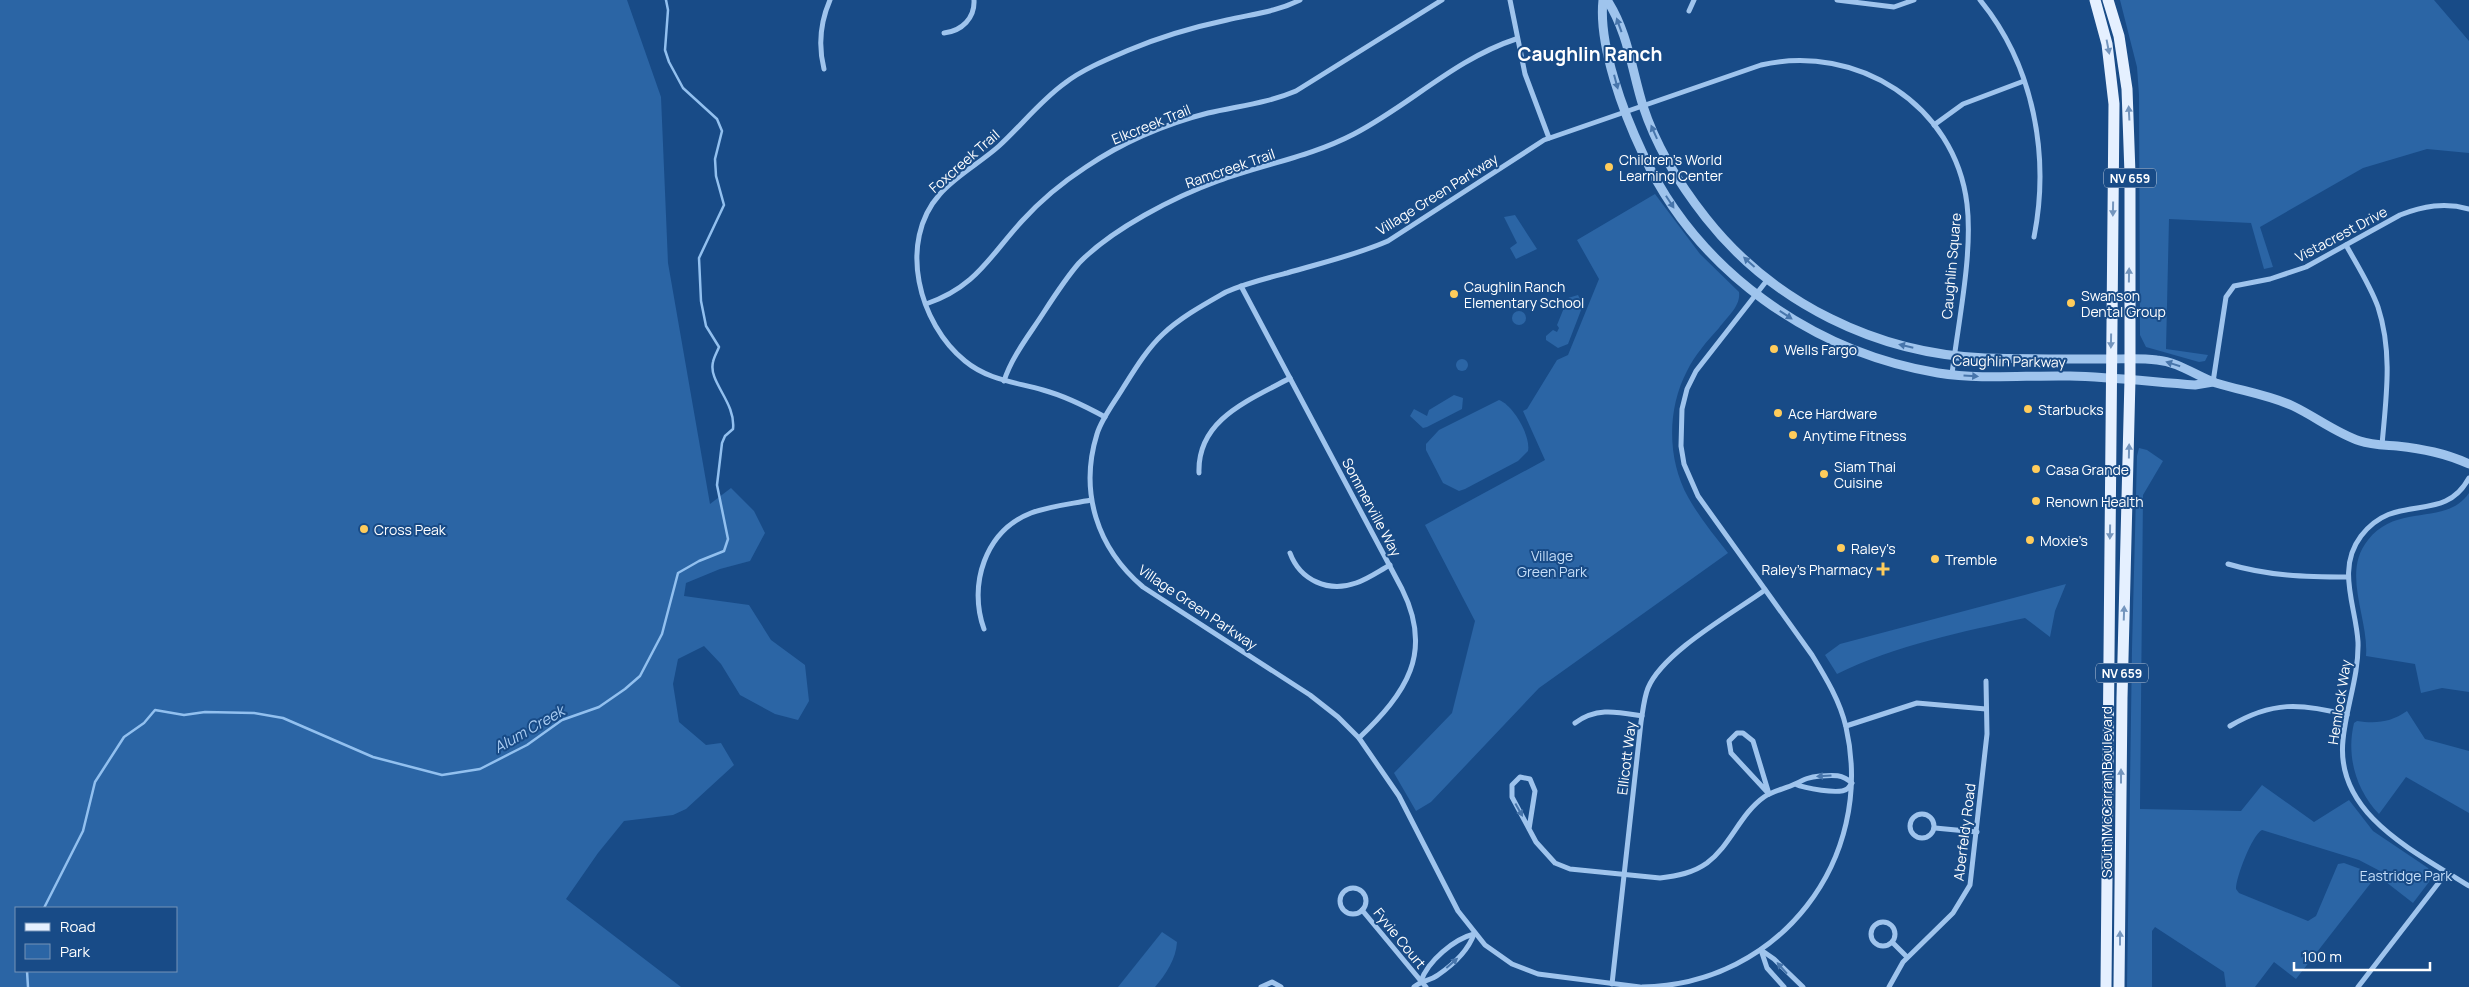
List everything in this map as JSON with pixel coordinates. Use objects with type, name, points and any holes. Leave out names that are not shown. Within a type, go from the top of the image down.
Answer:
[{"type":"main road","name":"South McCarran Boulevard","points":[[2095,0],[2107,44],[2114,104],[2106,987]]},
{"type":"main road","name":"South McCarran Boulevard","points":[[2108,0],[2122,56],[2129,125],[2128,359],[2130,379],[2122,698],[2119,987]]},
{"type":"street","points":[[824,69],[821,57],[821,29],[830,0]]},
{"type":"street","points":[[944,33],[951,32],[964,25],[973,13],[974,0]]},
{"type":"street","name":"Foxcreek Trail","points":[[1105,417],[1061,396],[1004,381],[980,371],[955,352],[939,333],[926,304],[918,276],[916,253],[920,228],[931,206],[948,186],[999,146],[1058,88],[1073,78],[1119,54],[1157,39],[1210,24],[1271,12],[1300,0]]},
{"type":"street","name":"Elkcreek Trail","points":[[926,304],[950,295],[970,280],[1035,208],[1075,174],[1108,153],[1178,122],[1272,100],[1296,91],[1442,0]]},
{"type":"street","points":[[1510,0],[1516,39],[1530,90],[1549,138]]},
{"type":"street","name":"Caughlin Parkway","points":[[1605,0],[1616,16],[1628,48],[1643,105],[1659,142],[1688,194],[1730,245],[1768,278],[1810,308],[1855,330],[1900,345],[1954,355],[2160,360],[2189,369],[2213,382]]},
{"type":"street","name":"Caughlin Parkway","points":[[1605,0],[1604,27],[1625,112],[1646,162],[1678,213],[1709,251],[1756,294],[1801,324],[1842,345],[1890,362],[1952,374],[2001,377],[2071,376],[2195,385],[2213,382]]},
{"type":"street","points":[[1689,11],[1694,0]]},
{"type":"street","points":[[1837,0],[1894,7],[1914,0]]},
{"type":"street","points":[[1980,0],[1998,25],[2024,81],[2034,112],[2040,158],[2040,194],[2034,237]]},
{"type":"street","name":"Ramcreek Trail","points":[[1004,381],[1013,361],[1062,285],[1080,262],[1112,236],[1158,208],[1192,191],[1228,178],[1313,153],[1342,140],[1368,126],[1483,51],[1516,39]]},
{"type":"street","name":"Caughlin Square","points":[[1643,105],[1761,65],[1790,60],[1814,60],[1859,69],[1877,78],[1910,100],[1934,125],[1946,143],[1964,183],[1967,206],[1967,245],[1952,374]]},
{"type":"street","points":[[1934,125],[1964,104],[2024,81]]},
{"type":"street","name":"Village Green Parkway","points":[[1643,105],[1549,138],[1388,241],[1241,286],[1202,306],[1164,333],[1142,358],[1105,417],[1097,434],[1090,468],[1091,500],[1096,519],[1109,549],[1130,576],[1149,591],[1310,695],[1338,717],[1360,738],[1392,784],[1458,911],[1474,934],[1498,954],[1523,969],[1556,978],[1641,987],[1658,987],[1704,977],[1727,969],[1761,950],[1787,929],[1802,913],[1829,872],[1845,830],[1852,783],[1846,726],[1827,679],[1712,517],[1690,482],[1684,464],[1680,427],[1687,389],[1696,371],[1768,278]]},
{"type":"street","name":"Vistacrest Drive","points":[[2213,382],[2222,334],[2225,302],[2229,291],[2240,283],[2288,274],[2400,215],[2416,209],[2447,205],[2469,209]]},
{"type":"street","points":[[2346,245],[2370,287],[2386,340],[2388,378],[2382,445]]},
{"type":"street","name":"Sommerville Way","points":[[1241,286],[1390,565],[1414,616],[1417,647],[1414,663],[1400,694],[1360,738]]},
{"type":"street","points":[[1199,474],[1198,462],[1203,446],[1225,414],[1290,378]]},
{"type":"street","points":[[2213,382],[2282,402],[2354,439],[2368,444],[2439,452],[2469,464]]},
{"type":"street","name":"Hemlock Way","points":[[2469,478],[2458,495],[2446,502],[2396,510],[2376,520],[2360,536],[2355,546],[2348,564],[2348,577],[2358,648],[2357,671],[2347,715],[2342,756],[2348,782],[2361,806],[2379,826],[2469,886]]},
{"type":"street","points":[[984,628],[979,613],[978,587],[982,567],[994,542],[1014,522],[1029,514],[1091,500]]},
{"type":"street","points":[[1290,553],[1294,564],[1305,576],[1323,585],[1355,584],[1390,565]]},
{"type":"street","points":[[2228,564],[2286,577],[2348,577]]},
{"type":"street","name":"Ellicott Way","points":[[1612,984],[1642,716],[1648,688],[1665,664],[1765,590]]},
{"type":"street","name":"Aberfeldy Road","points":[[1889,987],[1896,972],[1907,958],[1953,913],[1967,894],[1972,876],[1987,734],[1986,681]]},
{"type":"street","points":[[1846,726],[1917,703],[1986,709]]},
{"type":"street","points":[[2230,726],[2257,712],[2276,706],[2302,706],[2347,715]]},
{"type":"street","points":[[1575,723],[1584,717],[1600,711],[1642,716]]},
{"type":"street","points":[[1737,733],[1748,735],[1753,741],[1769,794],[1731,753],[1729,741],[1737,733]]},
{"type":"street","points":[[1529,829],[1535,790],[1530,779],[1520,777],[1512,785],[1512,797],[1529,829],[1542,850],[1562,867],[1660,878],[1675,876],[1705,865],[1727,843],[1756,804],[1769,794],[1807,777],[1838,775],[1845,776],[1852,783],[1847,789],[1839,791],[1804,788],[1795,784]]},
{"type":"street","points":[[1923,814],[1931,818],[1935,828],[1928,837],[1921,838],[1915,836],[1910,824],[1914,817],[1923,814]]},
{"type":"street","points":[[1935,828],[1977,832]]},
{"type":"street","points":[[2358,987],[2447,872]]},
{"type":"street","name":"Fyvie Court","points":[[1355,888],[1363,893],[1366,903],[1362,910],[1352,913],[1344,910],[1341,901],[1344,892],[1355,888]]},
{"type":"street","name":"Fyvie Court","points":[[1362,910],[1421,981]]},
{"type":"street","points":[[1884,921],[1892,925],[1895,935],[1892,942],[1880,946],[1874,942],[1871,934],[1874,925],[1884,921]]},
{"type":"street","points":[[1421,981],[1428,966],[1459,940],[1474,934]]},
{"type":"street","points":[[1414,987],[1421,981],[1438,975],[1467,950],[1474,934]]},
{"type":"street","points":[[1892,942],[1907,958]]},
{"type":"street","points":[[1761,950],[1766,968],[1784,987]]},
{"type":"street","points":[[1761,950],[1774,959],[1803,987]]},
{"type":"street","points":[[1421,981],[1426,987]]},
{"type":"street","points":[[1261,987],[1272,982],[1281,987]]},
{"type":"green space","points":[[0,0],[627,0],[661,97],[668,263],[710,504],[731,488],[754,511],[765,533],[750,561],[720,569],[686,583],[684,596],[749,605],[771,640],[805,665],[809,701],[798,720],[775,714],[740,695],[721,664],[704,646],[678,659],[673,684],[679,722],[706,745],[721,743],[734,765],[686,809],[673,815],[624,821],[598,853],[566,899],[681,987],[0,987]]},
{"type":"green space","points":[[2120,0],[2434,0],[2469,41],[2469,153],[2427,149],[2363,168],[2260,227],[2273,267],[2264,269],[2251,223],[2169,219],[2166,349],[2208,355],[2205,361],[2199,362],[2146,347],[2140,335],[2139,95],[2137,67]]},
{"type":"green space","name":"Village Green Park","points":[[1655,194],[1700,254],[1739,292],[1738,302],[1733,311],[1702,348],[1687,371],[1676,401],[1672,434],[1676,467],[1688,497],[1728,553],[1539,688],[1431,802],[1416,811],[1394,773],[1452,713],[1475,621],[1425,525],[1545,460],[1523,411],[1527,409],[1557,360],[1568,355],[1599,279],[1577,240]]},
{"type":"green space","points":[[1515,215],[1537,249],[1516,259],[1510,248],[1517,243],[1504,217]]},
{"type":"green space","points":[[1578,295],[1583,305],[1568,344],[1558,348],[1546,340],[1546,336],[1553,330],[1557,332],[1559,328],[1557,325],[1568,298]]},
{"type":"green space","points":[[1519,311],[1524,313],[1526,318],[1524,323],[1519,325],[1514,323],[1512,318],[1514,313]]},
{"type":"green space","points":[[1460,359],[1464,359],[1468,365],[1464,371],[1460,371],[1456,367],[1456,363]]},
{"type":"green space","points":[[1454,395],[1463,398],[1462,409],[1427,427],[1423,428],[1410,416],[1414,409],[1427,416],[1429,410]]},
{"type":"green space","points":[[1499,400],[1510,408],[1520,422],[1527,437],[1528,451],[1518,461],[1465,489],[1459,491],[1443,483],[1426,450],[1426,444],[1439,430]]},
{"type":"green space","name":"Eastridge Park","points":[[2139,448],[2147,450],[2163,461],[2143,495],[2140,809],[2241,811],[2262,785],[2314,822],[2349,800],[2373,831],[2428,868],[2432,875],[2413,903],[2377,875],[2296,979],[2274,962],[2255,987],[2226,987],[2224,972],[2155,927],[2152,931],[2152,987],[2127,987],[2137,456]],"holes":[[[2262,830],[2359,860],[2380,871],[2377,875],[2344,863],[2338,864],[2316,916],[2308,921],[2239,893],[2236,889],[2245,857],[2258,833]]]},
{"type":"green space","points":[[2469,493],[2469,692],[2442,688],[2421,693],[2415,664],[2366,656],[2364,626],[2356,581],[2360,553],[2368,540],[2380,528],[2393,521],[2407,517],[2448,509],[2459,503]]},
{"type":"green space","points":[[2066,584],[2055,611],[2050,637],[2025,618],[1953,634],[1906,647],[1837,674],[1825,655],[1840,644]]},
{"type":"green space","points":[[2407,711],[2425,739],[2469,751],[2469,813],[2406,777],[2379,814],[2364,794],[2352,760],[2351,748],[2354,723],[2357,721],[2384,721],[2395,718]]},
{"type":"green space","points":[[1162,932],[1177,942],[1167,972],[1155,987],[1118,987]]},
{"type":"waterway","name":"Alum Creek","points":[[45,907],[83,831],[95,782],[124,737],[144,723],[155,710],[184,715],[205,712],[254,713],[283,718],[373,757],[442,775],[480,769],[527,745],[562,720],[599,707],[640,676],[662,634],[678,573],[699,561],[724,551],[728,539],[717,485],[722,443],[725,436],[733,429],[733,419],[727,401],[714,377],[713,360],[719,347],[706,326],[701,301],[699,258],[724,205],[716,176],[715,159],[722,131],[717,119],[683,88],[669,62],[665,50],[668,10],[666,0]]},
{"type":"waterway","points":[[27,972],[28,987]]},
{"type":"place","name":"Children's World Learning Center","points":[[1609,167]]},
{"type":"place","name":"Caughlin Ranch Elementary School","points":[[1454,294]]},
{"type":"place","name":"Swanson Dental Group","points":[[2071,303]]},
{"type":"place","name":"Wells Fargo","points":[[1774,349]]},
{"type":"place","name":"Starbucks","points":[[2028,409]]},
{"type":"place","name":"Ace Hardware","points":[[1778,413]]},
{"type":"place","name":"Anytime Fitness","points":[[1793,435]]},
{"type":"place","name":"Casa Grande","points":[[2036,469]]},
{"type":"place","name":"Siam Thai Cuisine","points":[[1824,474]]},
{"type":"place","name":"Renown Health","points":[[2036,501]]},
{"type":"place","name":"Cross Peak","points":[[364,529]]},
{"type":"place","name":"Moxie's","points":[[2030,540]]},
{"type":"place","name":"Raley's","points":[[1841,548]]},
{"type":"place","name":"Tremble","points":[[1935,559]]},
{"type":"place","name":"Raley's Pharmacy","points":[[1883,569]]},
{"type":"district","name":"Caughlin Ranch","points":[[1590,54]]}]
